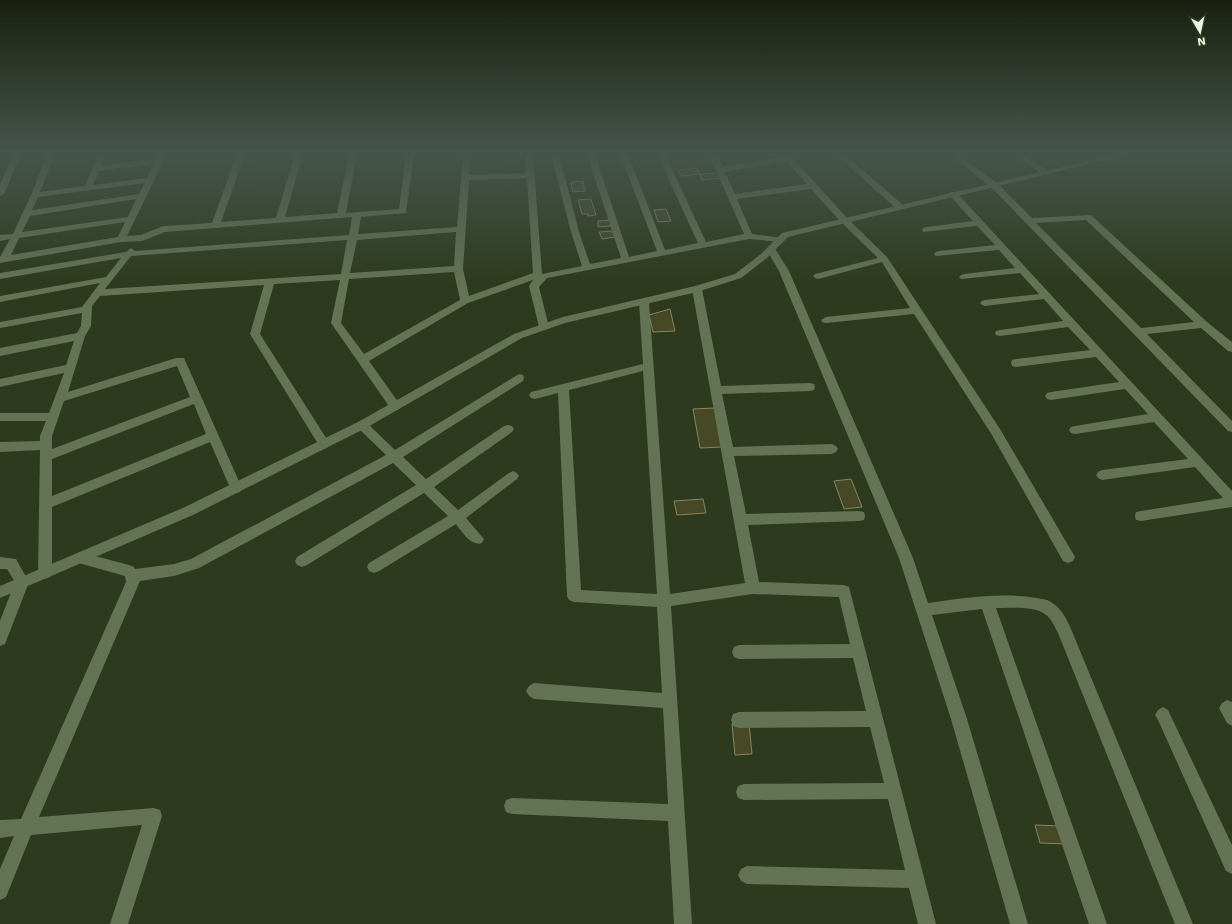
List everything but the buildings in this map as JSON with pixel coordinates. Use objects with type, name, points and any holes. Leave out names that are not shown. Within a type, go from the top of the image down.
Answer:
[{"type":"street","points":[[3,260],[34,197]]},
{"type":"street","points":[[25,214],[135,197]]},
{"type":"street","points":[[121,239],[141,197]]},
{"type":"street","points":[[216,225],[226,197]]},
{"type":"street","points":[[280,220],[287,197]]},
{"type":"street","points":[[341,216],[345,197]]},
{"type":"street","points":[[3,260],[121,239],[142,238],[163,229],[403,211],[405,197]]},
{"type":"street","points":[[464,197],[458,269],[465,301]]},
{"type":"street","points":[[532,197],[537,278],[534,286],[544,327]]},
{"type":"street","points":[[566,197],[575,232],[587,268]]},
{"type":"street","points":[[605,197],[626,260]]},
{"type":"street","points":[[641,197],[662,253]]},
{"type":"street","points":[[680,197],[703,245]]},
{"type":"street","points":[[738,197],[732,198],[749,236]]},
{"type":"street","points":[[823,197],[884,259],[996,432],[1068,557]]},
{"type":"street","points":[[889,197],[900,207]]},
{"type":"street","points":[[0,592],[189,511],[236,488],[362,425],[518,336],[563,320],[644,302],[738,276],[785,235],[940,197]]},
{"type":"street","points":[[956,197],[1232,499]]},
{"type":"street","points":[[1006,197],[1232,428]]},
{"type":"street","points":[[357,214],[336,323],[395,406]]},
{"type":"street","points":[[1030,221],[1088,216],[1203,324],[1232,348]]},
{"type":"street","points":[[0,238],[131,219]]},
{"type":"street","points":[[926,230],[979,223]]},
{"type":"street","points":[[0,276],[128,254],[461,229]]},
{"type":"street","points":[[362,360],[465,301],[544,276],[749,236],[763,236],[775,245],[784,271],[906,558],[961,727],[1019,924]]},
{"type":"street","points":[[45,573],[46,436],[71,368],[80,336],[86,326],[87,306],[142,238]]},
{"type":"street","points":[[939,254],[1001,247]]},
{"type":"street","points":[[818,276],[884,259]]},
{"type":"street","points":[[97,293],[458,269]]},
{"type":"street","points":[[964,277],[1022,270]]},
{"type":"street","points":[[0,299],[108,279]]},
{"type":"street","points":[[270,282],[255,334],[324,444]]},
{"type":"street","points":[[697,288],[753,588]]},
{"type":"street","points":[[985,303],[1045,296]]},
{"type":"street","points":[[644,302],[664,601],[683,924]]},
{"type":"street","points":[[0,325],[87,309]]},
{"type":"street","points":[[826,320],[917,310]]},
{"type":"street","points":[[1000,333],[1070,323]]},
{"type":"street","points":[[1138,332],[1203,324]]},
{"type":"street","points":[[0,352],[80,336]]},
{"type":"street","points":[[1016,363],[1098,353]]},
{"type":"street","points":[[59,399],[180,361],[236,488]]},
{"type":"street","points":[[535,395],[648,366]]},
{"type":"street","points":[[0,383],[71,368]]},
{"type":"street","points":[[132,576],[186,568],[395,456],[520,378]]},
{"type":"street","points":[[1051,396],[1127,384]]},
{"type":"street","points":[[563,387],[574,596],[664,601],[753,588],[844,591],[927,924]]},
{"type":"street","points":[[716,390],[810,387]]},
{"type":"street","points":[[0,447],[46,451],[196,399]]},
{"type":"street","points":[[0,416],[52,417]]},
{"type":"street","points":[[1075,430],[1157,417]]},
{"type":"street","points":[[362,425],[457,517],[477,539]]},
{"type":"street","points":[[302,561],[425,486],[508,429]]},
{"type":"street","points":[[46,504],[213,436]]},
{"type":"street","points":[[728,452],[832,449]]},
{"type":"street","points":[[1102,475],[1198,462]]},
{"type":"street","points":[[374,567],[457,517],[513,476]]},
{"type":"street","points":[[1141,516],[1232,502]]},
{"type":"street","points":[[741,520],[859,516]]},
{"type":"street","points":[[0,891],[26,827],[133,582],[129,571],[80,558]]},
{"type":"street","points":[[0,564],[11,563],[22,582]]},
{"type":"street","points":[[0,639],[22,582]]},
{"type":"street","points":[[923,610],[987,602],[1028,603],[1046,606],[1055,614],[1064,629],[1184,924]]},
{"type":"street","points":[[987,602],[1098,924]]},
{"type":"street","points":[[740,652],[859,651]]},
{"type":"street","points":[[534,691],[670,701]]},
{"type":"street","points":[[1164,715],[1232,865]]},
{"type":"street","points":[[739,720],[876,720]]},
{"type":"street","points":[[744,792],[894,792]]},
{"type":"street","points":[[512,806],[676,813]]},
{"type":"street","points":[[0,829],[154,816],[119,924]]},
{"type":"street","points":[[748,874],[916,879]]}]
